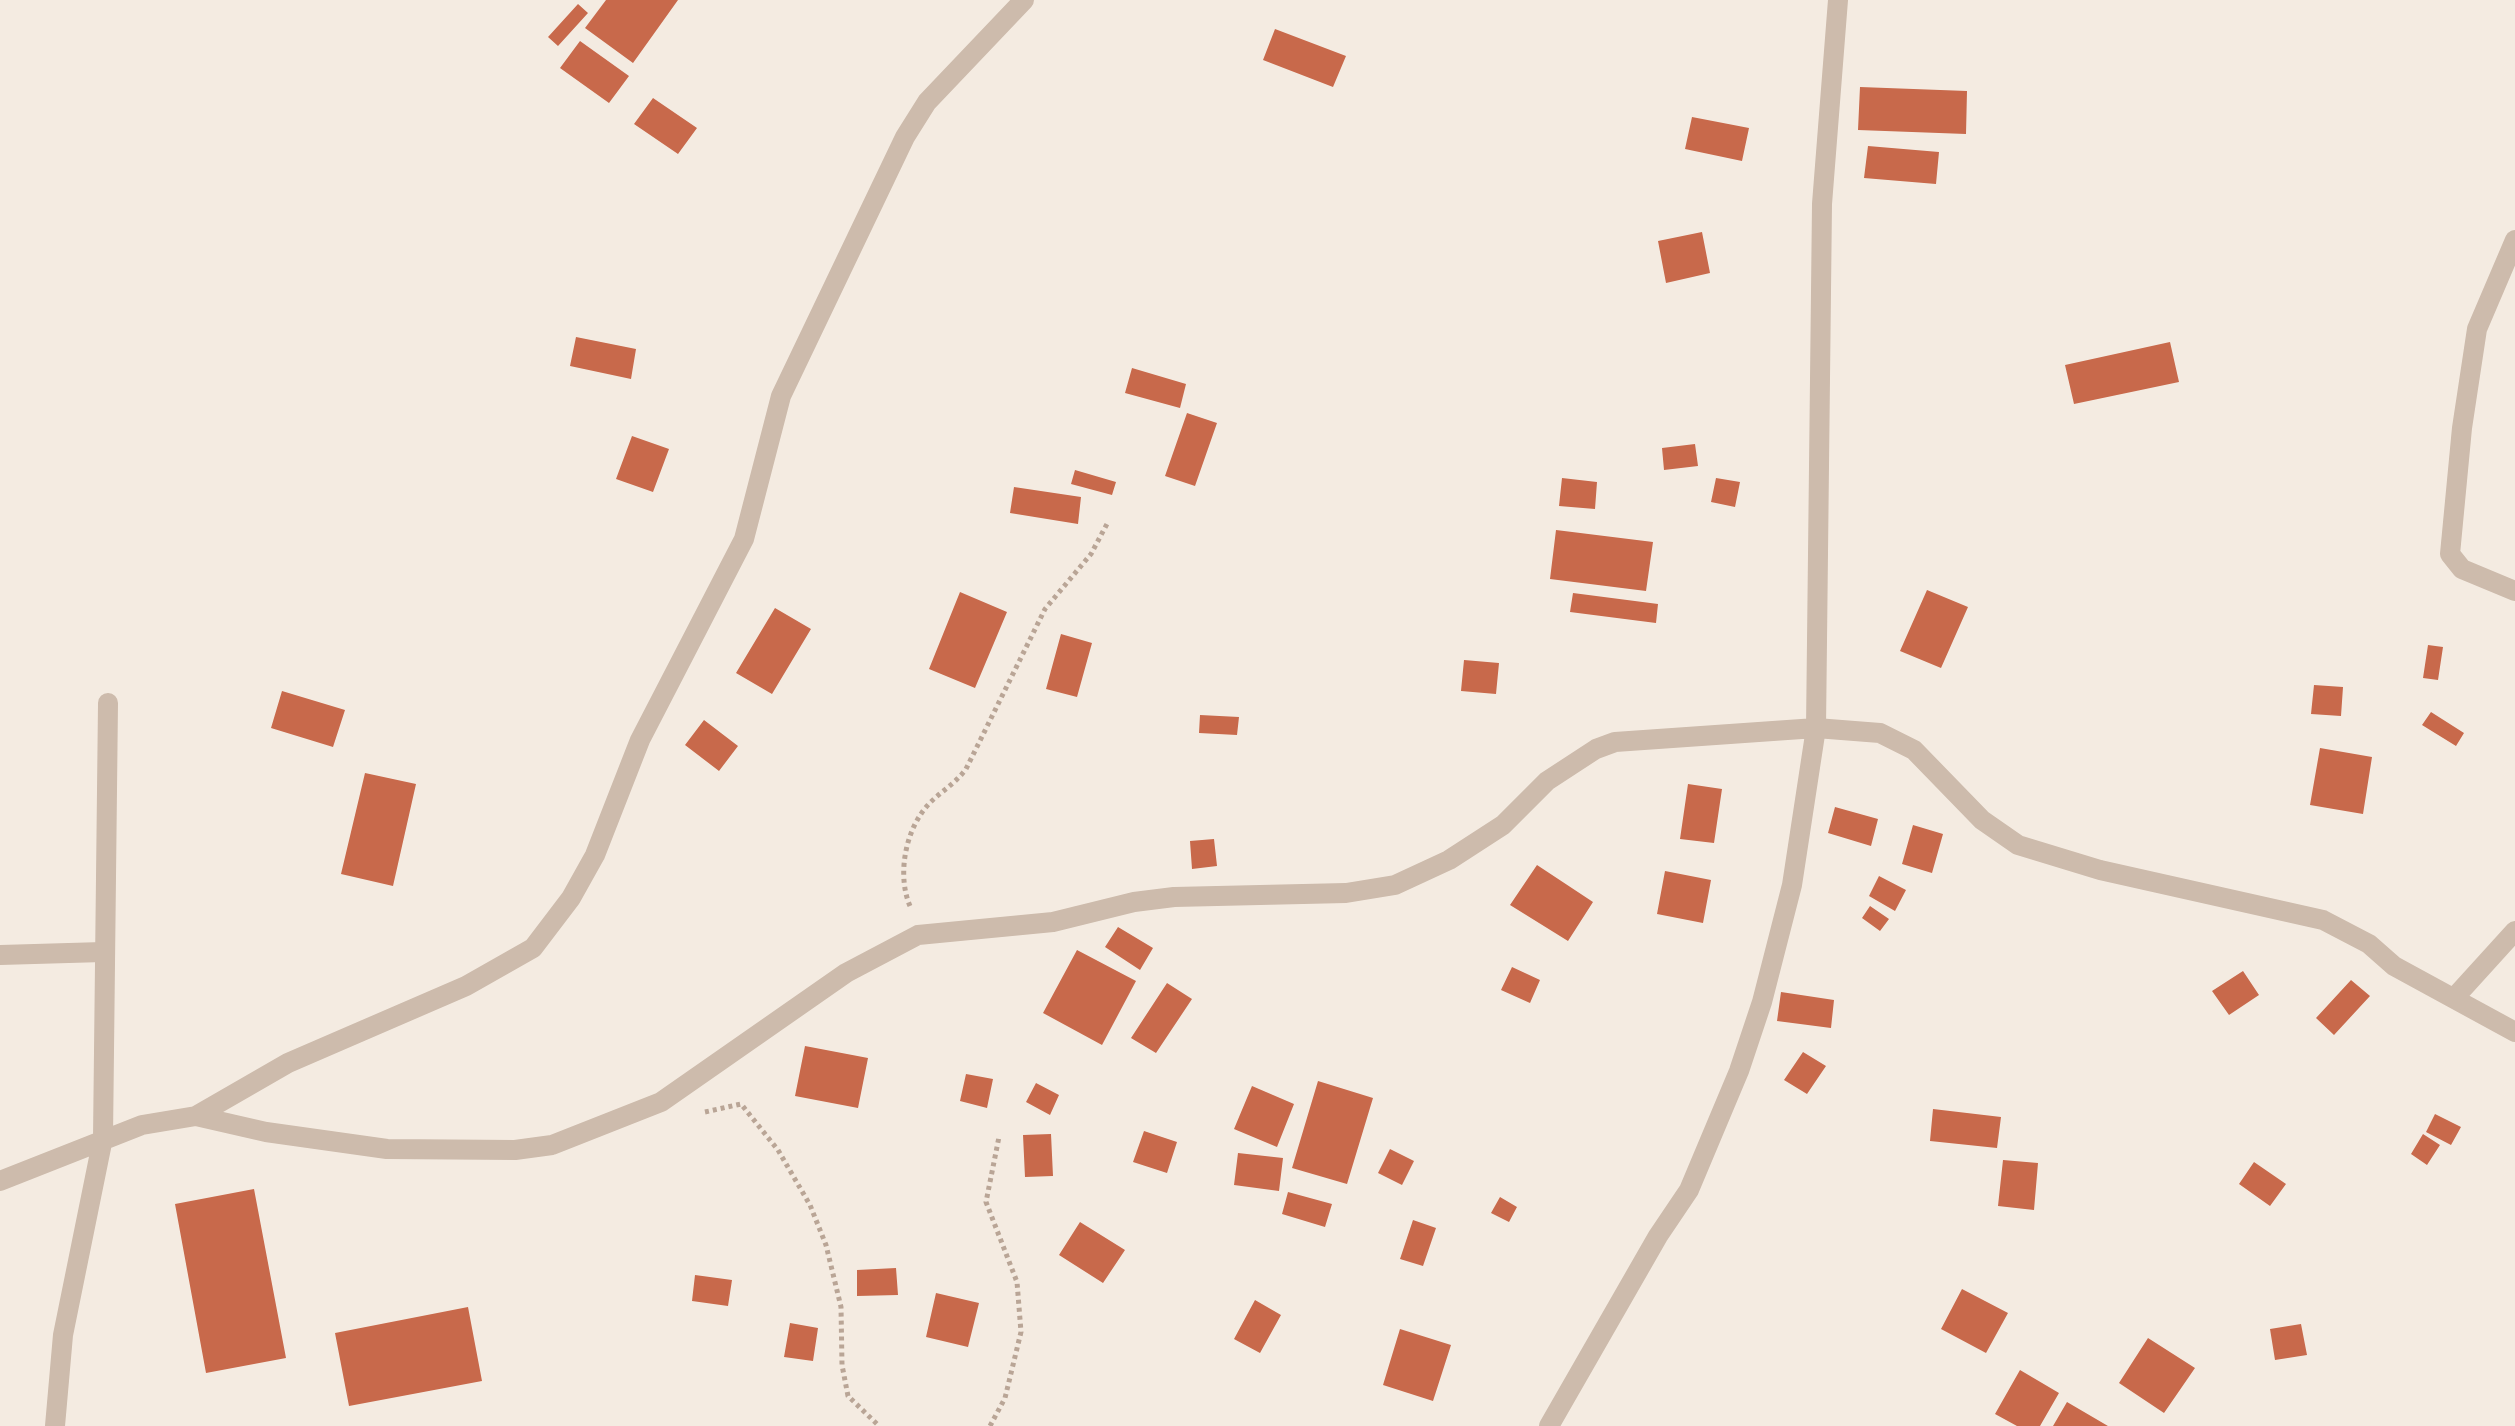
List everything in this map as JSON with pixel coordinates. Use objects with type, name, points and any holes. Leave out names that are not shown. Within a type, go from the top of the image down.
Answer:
[{"type":"street","points":[[0,1181],[142,1125],[196,1116],[288,1063],[466,986],[533,948],[571,898],[595,855],[640,740],[744,539],[781,396],[905,137],[927,102],[1024,0]]},
{"type":"street","points":[[1549,1426],[1658,1236],[1689,1190],[1739,1071],[1762,1002],[1792,885],[1816,728],[1822,204],[1838,0]]},
{"type":"street","points":[[2515,240],[2477,329],[2462,428],[2456,522],[2450,554],[2462,569],[2515,591]]},
{"type":"street","points":[[55,1426],[63,1335],[103,1138],[108,703]]},
{"type":"street","points":[[196,1116],[266,1132],[387,1149],[515,1150],[552,1145],[661,1102],[846,973],[918,935],[1053,922],[1123,905],[1174,897],[1346,893],[1395,885],[1462,851],[1503,825],[1547,781],[1596,749],[1615,742],[1656,736],[1816,728],[1880,733],[1914,750],[1982,820],[2018,845],[2100,870],[2323,920],[2369,944],[2394,966],[2515,1032]]},
{"type":"street","points":[[2455,997],[2515,931]]},
{"type":"street","points":[[0,955],[103,952]]},
{"type":"path","points":[[918,935],[906,896],[904,868],[908,844],[921,813],[954,786],[966,769],[1045,609],[1091,554],[1108,522]]},
{"type":"path","points":[[661,1102],[706,1112],[741,1104],[778,1150],[810,1205],[826,1245],[841,1307],[842,1365],[848,1396],[879,1426]]},
{"type":"path","points":[[990,1426],[1005,1398],[1021,1332],[1017,1282],[986,1202],[999,1137]]},
{"type":"building","points":[[606,0],[678,0],[633,63],[585,28]]},
{"type":"building","points":[[578,4],[588,13],[558,46],[548,37]]},
{"type":"building","points":[[1275,29],[1346,56],[1333,87],[1263,60]]},
{"type":"building","points":[[580,41],[629,76],[609,103],[560,68]]},
{"type":"building","points":[[1860,87],[1967,91],[1966,134],[1858,130]]},
{"type":"building","points":[[653,98],[697,128],[678,154],[634,124]]},
{"type":"building","points":[[1692,117],[1749,128],[1742,161],[1685,149]]},
{"type":"building","points":[[1868,146],[1939,152],[1936,184],[1864,178]]},
{"type":"building","points":[[1702,232],[1710,273],[1666,283],[1658,241]]},
{"type":"building","points":[[576,337],[636,349],[631,379],[570,366]]},
{"type":"building","points":[[2170,342],[2179,382],[2074,404],[2065,365]]},
{"type":"building","points":[[1132,368],[1186,384],[1180,408],[1125,393]]},
{"type":"building","points":[[1187,413],[1217,423],[1195,486],[1165,476]]},
{"type":"building","points":[[632,436],[669,449],[653,492],[616,479]]},
{"type":"building","points":[[1695,444],[1698,466],[1664,470],[1662,448]]},
{"type":"building","points":[[1075,470],[1116,482],[1112,495],[1071,484]]},
{"type":"building","points":[[1562,478],[1597,482],[1595,509],[1559,506]]},
{"type":"building","points":[[1716,478],[1740,482],[1735,507],[1711,502]]},
{"type":"building","points":[[1014,487],[1081,497],[1078,524],[1010,513]]},
{"type":"building","points":[[1556,530],[1653,542],[1646,591],[1550,579]]},
{"type":"building","points":[[1927,590],[1968,607],[1941,668],[1900,651]]},
{"type":"building","points":[[960,592],[1007,612],[975,688],[929,669]]},
{"type":"building","points":[[1573,593],[1658,604],[1656,623],[1570,612]]},
{"type":"building","points":[[775,608],[811,629],[772,694],[736,673]]},
{"type":"building","points":[[1061,634],[1092,643],[1077,697],[1046,689]]},
{"type":"building","points":[[2428,645],[2443,647],[2438,680],[2423,678]]},
{"type":"building","points":[[1464,660],[1499,663],[1496,694],[1461,691]]},
{"type":"building","points":[[2314,685],[2343,687],[2341,716],[2311,714]]},
{"type":"building","points":[[282,691],[345,710],[333,747],[271,728]]},
{"type":"building","points":[[2431,712],[2464,733],[2456,746],[2422,725]]},
{"type":"building","points":[[1200,715],[1239,717],[1237,735],[1199,733]]},
{"type":"building","points":[[704,720],[738,746],[719,771],[685,745]]},
{"type":"building","points":[[2320,748],[2372,757],[2363,814],[2310,805]]},
{"type":"building","points":[[365,773],[416,784],[393,886],[341,874]]},
{"type":"building","points":[[1688,784],[1722,789],[1714,843],[1680,839]]},
{"type":"building","points":[[1835,807],[1878,819],[1871,846],[1828,833]]},
{"type":"building","points":[[1913,825],[1943,834],[1932,873],[1902,864]]},
{"type":"building","points":[[1214,839],[1217,866],[1192,869],[1190,841]]},
{"type":"building","points":[[1537,865],[1593,902],[1568,941],[1510,905]]},
{"type":"building","points":[[1665,871],[1711,880],[1703,923],[1657,914]]},
{"type":"building","points":[[1879,876],[1906,890],[1895,911],[1869,896]]},
{"type":"building","points":[[1870,906],[1889,919],[1880,931],[1862,918]]},
{"type":"building","points":[[1118,927],[1153,948],[1140,970],[1105,947]]},
{"type":"building","points":[[1077,950],[1136,981],[1102,1045],[1043,1013]]},
{"type":"building","points":[[1512,967],[1540,980],[1530,1003],[1501,990]]},
{"type":"building","points":[[2243,971],[2259,995],[2229,1015],[2212,991]]},
{"type":"building","points":[[2351,980],[2370,996],[2334,1035],[2316,1018]]},
{"type":"building","points":[[1167,983],[1192,999],[1156,1053],[1131,1038]]},
{"type":"building","points":[[1781,992],[1834,1000],[1831,1028],[1777,1021]]},
{"type":"building","points":[[805,1046],[868,1058],[858,1108],[795,1096]]},
{"type":"building","points":[[1803,1052],[1826,1066],[1807,1094],[1784,1080]]},
{"type":"building","points":[[966,1074],[993,1079],[987,1108],[960,1101]]},
{"type":"building","points":[[1318,1081],[1373,1098],[1347,1184],[1292,1168]]},
{"type":"building","points":[[1036,1083],[1059,1095],[1050,1115],[1026,1102]]},
{"type":"building","points":[[1252,1086],[1294,1104],[1277,1147],[1234,1129]]},
{"type":"building","points":[[1933,1109],[2001,1117],[1997,1148],[1930,1141]]},
{"type":"building","points":[[2435,1114],[2461,1127],[2451,1145],[2426,1132]]},
{"type":"building","points":[[1144,1131],[1177,1142],[1167,1173],[1133,1162]]},
{"type":"building","points":[[1051,1134],[1053,1176],[1025,1177],[1023,1135]]},
{"type":"building","points":[[2423,1134],[2440,1145],[2427,1165],[2411,1154]]},
{"type":"building","points":[[1390,1149],[1414,1161],[1402,1185],[1378,1173]]},
{"type":"building","points":[[1238,1153],[1283,1158],[1279,1191],[1234,1185]]},
{"type":"building","points":[[2003,1160],[2038,1163],[2034,1210],[1998,1206]]},
{"type":"building","points":[[2254,1162],[2286,1184],[2270,1206],[2239,1184]]},
{"type":"building","points":[[254,1189],[286,1358],[206,1373],[175,1204]]},
{"type":"building","points":[[1288,1192],[1332,1204],[1325,1227],[1282,1214]]},
{"type":"building","points":[[1500,1197],[1517,1207],[1509,1222],[1491,1213]]},
{"type":"building","points":[[1413,1220],[1436,1228],[1423,1266],[1400,1259]]},
{"type":"building","points":[[1080,1222],[1125,1250],[1103,1283],[1059,1255]]},
{"type":"building","points":[[896,1268],[898,1295],[857,1296],[857,1270]]},
{"type":"building","points":[[695,1275],[732,1280],[728,1306],[692,1301]]},
{"type":"building","points":[[1962,1289],[2008,1313],[1986,1353],[1941,1329]]},
{"type":"building","points":[[936,1293],[979,1303],[968,1347],[926,1337]]},
{"type":"building","points":[[1255,1300],[1281,1315],[1260,1353],[1234,1339]]},
{"type":"building","points":[[468,1307],[482,1381],[349,1406],[335,1333]]},
{"type":"building","points":[[790,1323],[818,1328],[813,1361],[784,1357]]},
{"type":"building","points":[[2301,1324],[2307,1355],[2275,1360],[2270,1329]]},
{"type":"building","points":[[1400,1329],[1451,1345],[1433,1401],[1383,1385]]},
{"type":"building","points":[[2148,1338],[2195,1368],[2164,1413],[2119,1383]]},
{"type":"building","points":[[2020,1370],[2059,1393],[2040,1426],[2017,1426],[1995,1414]]},
{"type":"building","points":[[2067,1402],[2108,1426],[2053,1426]]}]
